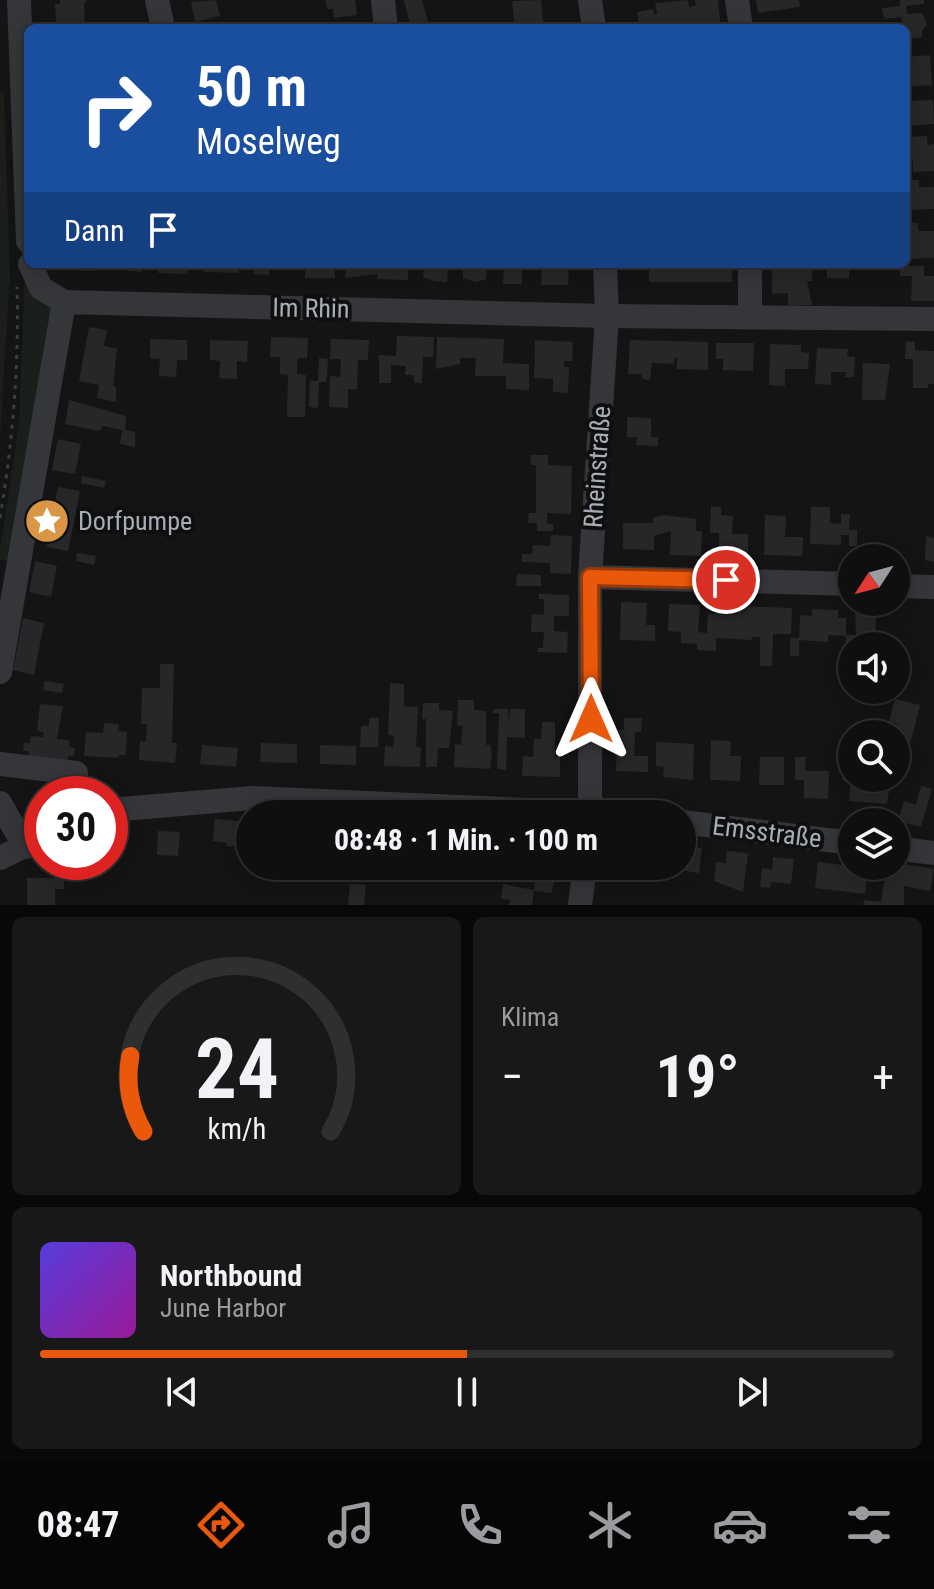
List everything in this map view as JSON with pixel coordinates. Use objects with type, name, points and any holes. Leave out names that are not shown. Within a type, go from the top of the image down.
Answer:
[{"type":"street","points":[[19,0],[24,64]]},
{"type":"street","points":[[157,0],[162,24]]},
{"type":"street","points":[[383,0],[386,24]]},
{"type":"street","points":[[590,0],[593,24]]},
{"type":"street","points":[[737,0],[740,24]]},
{"type":"street","points":[[0,672],[64,302],[41,288],[32,268]]},
{"type":"street","name":"Rheinstraße","points":[[591,800],[590,577],[607,316],[605,268]]},
{"type":"street","points":[[750,268],[750,317]]},
{"type":"street","name":"Im Rhin","points":[[64,302],[607,316],[934,319]]},
{"type":"street","points":[[590,577],[838,584]]},
{"type":"street","points":[[910,586],[934,587]]},
{"type":"street","points":[[0,764],[76,773]]},
{"type":"street","points":[[128,808],[252,798],[300,800]]},
{"type":"street","points":[[0,803],[24,831]]},
{"type":"street","name":"Emsstraße","points":[[696,824],[838,841]]},
{"type":"street","points":[[0,858],[24,847]]},
{"type":"street","points":[[910,850],[934,853]]},
{"type":"street","points":[[580,905],[583,880]]},
{"type":"shaded area","points":[[0,93],[4,93],[10,272],[0,438]]},
{"type":"shaded area","points":[[25,274],[56,314],[11,561],[0,560],[0,550],[19,424]]},
{"type":"building","points":[[60,0],[87,0],[84,4],[85,24],[56,24],[55,4],[60,4]]},
{"type":"building","points":[[216,0],[220,16],[195,22],[191,2]]},
{"type":"building","points":[[325,0],[355,0],[357,15],[334,18],[333,9],[327,9]]},
{"type":"building","points":[[404,0],[422,0],[429,24],[410,24]]},
{"type":"building","points":[[541,0],[544,24],[515,24],[512,1]]},
{"type":"building","points":[[688,0],[689,7],[696,5],[695,0],[718,0],[721,24],[638,24],[637,12],[653,9],[657,14],[655,3]]},
{"type":"building","points":[[756,0],[799,0],[800,7],[758,13]]},
{"type":"building","points":[[900,0],[924,0],[924,4],[906,6],[907,14],[922,13],[927,25],[922,37],[910,38],[910,24],[903,24],[901,17],[884,19],[882,8],[900,6]]},
{"type":"building","points":[[930,55],[932,85],[910,87],[910,57]]},
{"type":"building","points":[[933,100],[934,124],[910,126],[910,101]]},
{"type":"building","points":[[927,136],[928,145],[934,144],[934,171],[913,172],[910,137]]},
{"type":"building","points":[[910,180],[919,180],[919,187],[934,187],[934,209],[910,210]]},
{"type":"building","points":[[910,223],[918,223],[918,231],[934,231],[934,258],[910,259]]},
{"type":"building","points":[[924,266],[924,276],[934,276],[934,301],[911,301],[912,276],[900,276],[900,268]]},
{"type":"building","points":[[66,268],[94,268],[94,271]]},
{"type":"building","points":[[142,268],[142,272],[110,269]]},
{"type":"building","points":[[158,268],[188,268],[187,274],[158,273]]},
{"type":"building","points":[[204,268],[239,268],[239,273],[204,272]]},
{"type":"building","points":[[254,268],[269,268],[269,275],[254,274]]},
{"type":"building","points":[[305,268],[335,268],[335,278],[305,278]]},
{"type":"building","points":[[346,268],[408,268],[408,280],[377,279],[378,274],[345,278]]},
{"type":"building","points":[[424,268],[448,268],[447,282],[423,277]]},
{"type":"building","points":[[448,268],[487,268],[486,279],[477,282],[463,278],[463,269]]},
{"type":"building","points":[[504,268],[522,268],[522,284],[503,284]]},
{"type":"building","points":[[542,268],[569,268],[568,285],[541,285]]},
{"type":"building","points":[[649,268],[732,268],[732,282],[649,282]]},
{"type":"building","points":[[772,268],[812,268],[812,281],[807,281],[812,305],[788,306],[788,293],[772,294]]},
{"type":"building","points":[[827,268],[849,268],[849,278],[827,278]]},
{"type":"building","points":[[89,327],[107,330],[104,346],[117,349],[113,386],[116,387],[116,402],[97,398],[99,385],[79,381]]},
{"type":"building","points":[[397,336],[434,337],[433,357],[423,357],[422,383],[414,383],[414,375],[405,375],[406,366],[391,365],[391,383],[379,383],[379,355],[396,356]]},
{"type":"building","points":[[271,337],[308,338],[307,358],[298,358],[297,366],[297,374],[306,375],[305,417],[287,417],[288,375],[280,374],[280,357],[270,357]]},
{"type":"building","points":[[437,337],[504,339],[503,363],[529,364],[529,390],[506,389],[506,376],[475,376],[476,358],[460,358],[460,364],[436,369]]},
{"type":"building","points":[[150,339],[187,340],[187,360],[177,360],[176,377],[159,376],[160,359],[150,358]]},
{"type":"building","points":[[331,339],[369,340],[368,360],[358,360],[357,389],[348,389],[348,408],[329,407],[330,376],[340,377],[341,359],[330,359]]},
{"type":"building","points":[[210,340],[248,341],[247,362],[237,361],[237,379],[219,378],[220,361],[210,360]]},
{"type":"building","points":[[535,340],[573,342],[572,361],[564,361],[564,367],[569,367],[568,393],[553,392],[553,379],[534,378]]},
{"type":"building","points":[[630,340],[708,342],[708,370],[677,369],[677,358],[674,358],[674,364],[652,363],[650,380],[643,379],[641,374],[628,374]]},
{"type":"building","points":[[906,341],[915,342],[915,350],[934,351],[934,384],[928,384],[928,388],[913,388],[913,359],[905,359]]},
{"type":"building","points":[[716,343],[754,343],[753,371],[723,370],[723,359],[716,359]]},
{"type":"building","points":[[770,344],[801,345],[801,352],[809,353],[808,369],[785,369],[785,386],[769,385]]},
{"type":"building","points":[[817,348],[848,349],[847,356],[855,357],[854,377],[845,377],[846,372],[831,372],[831,385],[815,384]]},
{"type":"building","points":[[319,358],[328,359],[326,382],[319,382],[318,408],[309,407],[310,380],[318,381]]},
{"type":"building","points":[[863,363],[890,364],[885,400],[862,400]]},
{"type":"building","points":[[69,400],[126,416],[125,430],[135,432],[135,447],[120,444],[122,430],[103,426],[99,431],[65,424]]},
{"type":"building","points":[[627,417],[651,418],[651,437],[658,437],[658,446],[636,445],[637,437],[627,437]]},
{"type":"building","points":[[58,439],[81,444],[75,474],[52,470]]},
{"type":"building","points":[[530,455],[548,455],[548,465],[572,466],[571,514],[547,513],[547,524],[553,524],[553,531],[537,531],[537,523],[528,523],[529,513],[536,513],[536,465],[531,465]]},
{"type":"building","points":[[82,476],[106,481],[104,488],[81,483]]},
{"type":"building","points":[[58,487],[80,491],[68,551],[46,547]]},
{"type":"building","points":[[711,506],[721,507],[721,515],[733,516],[732,534],[748,534],[748,558],[719,557],[719,533],[710,533]]},
{"type":"building","points":[[811,507],[830,507],[830,523],[841,524],[841,514],[850,514],[849,530],[857,530],[857,544],[849,544],[849,535],[841,535],[841,544],[838,545],[810,544]]},
{"type":"building","points":[[664,515],[696,519],[696,531],[702,531],[701,556],[670,555],[671,531],[654,536],[654,550],[623,549],[623,523],[653,523],[653,517]]},
{"type":"building","points":[[765,515],[786,516],[785,537],[803,537],[802,556],[764,555]]},
{"type":"building","points":[[551,535],[572,536],[571,574],[550,573],[550,563],[522,562],[522,554],[532,554],[533,545],[550,546]]},
{"type":"building","points":[[926,536],[934,538],[934,562],[925,560]]},
{"type":"building","points":[[77,553],[96,556],[94,565],[76,561]]},
{"type":"building","points":[[35,561],[57,566],[51,597],[29,592]]},
{"type":"building","points":[[517,574],[541,575],[541,586],[516,586]]},
{"type":"building","points":[[539,594],[569,595],[569,616],[554,616],[554,631],[568,632],[567,653],[537,652],[538,648],[543,648],[544,632],[531,632],[532,614],[544,615],[544,599],[539,599]]},
{"type":"building","points":[[621,602],[647,603],[646,625],[655,625],[655,641],[620,640]]},
{"type":"building","points":[[669,604],[700,605],[698,632],[707,633],[708,614],[715,614],[715,605],[792,608],[791,634],[773,634],[772,666],[760,666],[760,637],[752,637],[752,640],[716,638],[716,651],[697,650],[697,644],[681,643],[681,632],[668,631]]},
{"type":"building","points":[[812,609],[838,610],[838,618],[846,618],[846,632],[828,635],[828,642],[799,640],[799,656],[790,656],[790,638],[799,638],[800,615],[812,616]]},
{"type":"building","points":[[855,616],[876,616],[875,632],[856,632]]},
{"type":"building","points":[[23,618],[44,623],[34,675],[13,670]]},
{"type":"building","points":[[160,664],[174,664],[172,743],[177,743],[175,763],[139,760],[140,741],[146,742],[147,724],[141,724],[142,688],[160,688]]},
{"type":"building","points":[[45,681],[64,684],[62,693],[43,690]]},
{"type":"building","points":[[390,683],[404,684],[404,706],[418,707],[416,747],[421,748],[420,767],[384,766],[385,746],[393,747],[394,736],[388,735]]},
{"type":"building","points":[[458,700],[474,700],[474,710],[486,711],[486,745],[490,745],[492,753],[490,769],[454,767],[455,744],[461,745],[463,726],[457,725]]},
{"type":"building","points":[[423,703],[439,703],[439,710],[453,711],[449,748],[438,748],[437,767],[426,767]]},
{"type":"building","points":[[40,704],[63,706],[57,739],[69,740],[69,747],[75,748],[74,756],[68,756],[67,763],[28,759],[29,751],[23,751],[24,743],[30,743],[31,736],[43,737],[44,732],[37,731]]},
{"type":"building","points":[[894,704],[920,705],[910,745],[910,720],[890,720]]},
{"type":"building","points":[[493,709],[508,709],[509,722],[510,709],[525,709],[525,738],[507,737],[506,770],[497,769],[499,713],[493,713]]},
{"type":"building","points":[[369,718],[379,718],[378,747],[360,747],[361,726],[369,726]]},
{"type":"building","points":[[624,718],[642,718],[641,732],[635,732],[634,756],[648,756],[648,772],[616,771],[617,730],[624,730]]},
{"type":"building","points":[[542,722],[555,722],[555,757],[560,757],[560,777],[522,776],[523,756],[533,757],[534,739],[541,739]]},
{"type":"building","points":[[104,723],[119,724],[118,731],[127,732],[126,755],[119,755],[118,758],[84,756],[86,732],[103,733]]},
{"type":"building","points":[[711,740],[731,741],[730,756],[741,756],[740,781],[710,780]]},
{"type":"building","points":[[656,742],[694,744],[693,780],[663,777],[664,767],[656,766]]},
{"type":"building","points":[[261,743],[297,744],[297,763],[260,762]]},
{"type":"building","points":[[202,745],[238,748],[236,767],[200,764]]},
{"type":"building","points":[[320,745],[356,746],[356,765],[320,764]]},
{"type":"building","points":[[760,757],[784,757],[784,785],[759,785]]},
{"type":"building","points":[[795,757],[806,757],[805,771],[829,771],[828,799],[804,798],[804,780],[795,780]]},
{"type":"building","points":[[921,786],[932,789],[921,827],[910,824],[910,808],[902,808],[904,801],[916,805]]},
{"type":"building","points":[[850,792],[889,792],[887,804],[849,801]]},
{"type":"building","points":[[215,819],[236,821],[236,846],[227,847],[227,843],[213,841]]},
{"type":"building","points":[[158,831],[180,832],[178,856],[157,855]]},
{"type":"building","points":[[696,847],[702,848],[699,873],[696,873]]},
{"type":"building","points":[[727,851],[748,853],[743,892],[714,881],[716,862],[726,863]]},
{"type":"building","points":[[773,857],[794,859],[791,884],[771,882],[770,888],[760,887],[762,868],[772,869]]},
{"type":"building","points":[[818,862],[838,864],[838,880],[867,880],[865,894],[815,888]]},
{"type":"building","points":[[910,865],[934,869],[930,891],[904,886],[904,905],[863,905],[864,900],[881,902],[885,880],[910,880]]},
{"type":"building","points":[[27,880],[64,880],[64,889],[55,889],[55,905],[27,905]]},
{"type":"building","points":[[535,880],[554,880],[552,893],[534,891],[532,905],[509,905],[510,900],[501,899],[503,884],[534,890]]},
{"type":"building","points":[[350,884],[366,885],[364,905],[348,905]]},
{"type":"place","name":"Dorfpumpe","points":[[47,521]]},
{"type":"route","points":[[591,719],[590,577],[726,580]]}]
